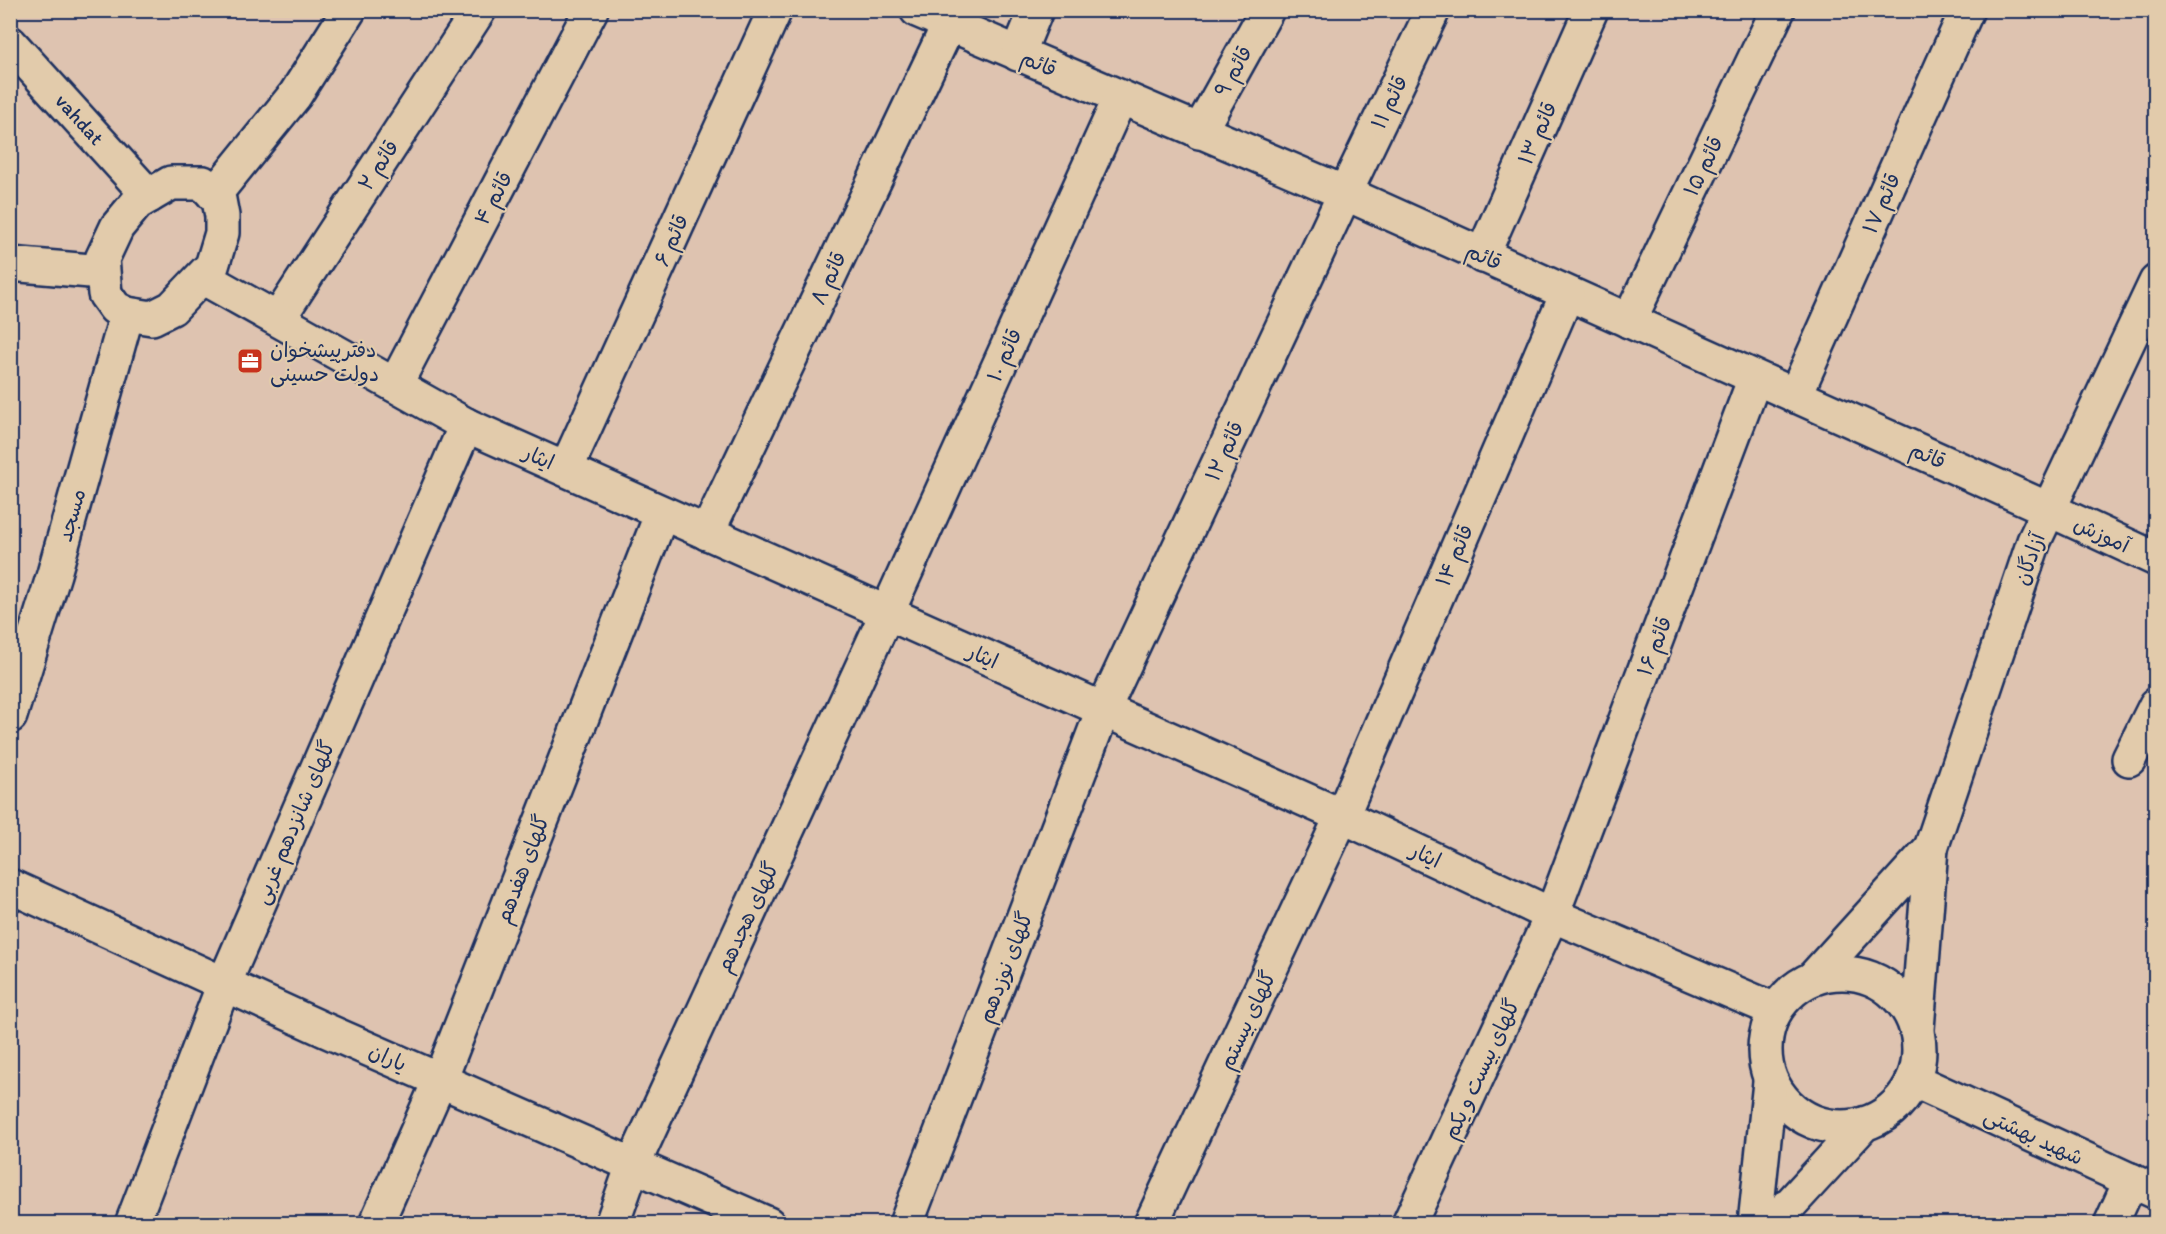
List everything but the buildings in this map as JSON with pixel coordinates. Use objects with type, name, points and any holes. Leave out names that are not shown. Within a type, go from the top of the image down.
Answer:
[{"type":"street","points":[[214,195],[295,95],[349,10]]},
{"type":"street","name":"قائم ۲","points":[[278,319],[478,10]]},
{"type":"street","name":"قائم ۴","points":[[395,385],[591,10]]},
{"type":"street","name":"قائم ۶","points":[[566,470],[775,10]]},
{"type":"street","name":"قائم","points":[[917,10],[1346,193],[2048,509]]},
{"type":"street","points":[[1018,54],[1036,10]]},
{"type":"street","name":"قائم ۹","points":[[1199,132],[1267,10]]},
{"type":"street","name":"قائم ۱۱","points":[[1346,193],[1433,10]]},
{"type":"street","name":"قائم ۱۳","points":[[1482,256],[1591,10]]},
{"type":"street","name":"قائم ۱۵","points":[[1629,321],[1778,10]]},
{"type":"street","name":"قائم ۱۷","points":[[1796,396],[1967,10]]},
{"type":"street","name":"قائم ۸","points":[[707,533],[949,24]]},
{"type":"street","name":"vahdat","points":[[10,43],[149,196]]},
{"type":"street","name":"قائم ۱۰","points":[[887,613],[1120,98]]},
{"type":"street","points":[[171,183],[203,183],[214,195],[219,200],[222,233],[212,266],[172,308],[152,318],[127,314],[115,308],[105,294],[102,260],[117,227],[136,203],[171,183]]},
{"type":"street","name":"قائم ۱۲","points":[[1103,710],[1346,193]]},
{"type":"street","points":[[10,264],[102,272]]},
{"type":"street","name":"ایثار","points":[[202,277],[466,425],[1342,816],[1552,915],[1775,1010]]},
{"type":"street","name":"آزادگان","points":[[1931,849],[2034,541],[2156,282]]},
{"type":"street","name":"قائم ۱۴","points":[[1342,816],[1567,294]]},
{"type":"street","name":"مسجد","points":[[10,716],[54,574],[127,314]]},
{"type":"street","name":"قائم ۱۶","points":[[1552,915],[1755,378]]},
{"type":"street","name":"گلهای شانزدهم غربی","points":[[132,1224],[224,984],[466,425]]},
{"type":"street","name":"آموزش","points":[[2048,509],[2156,559]]},
{"type":"street","name":"گلهای هفدهم","points":[[376,1224],[440,1080],[662,513]]},
{"type":"street","name":"گلهای هجدهم","points":[[612,1224],[633,1164],[887,613]]},
{"type":"street","points":[[2129,759],[2156,705]]},
{"type":"street","name":"گلهای نوزدهم","points":[[906,1224],[1103,710]]},
{"type":"street","name":"گلهای بیستم","points":[[1152,1224],[1342,816]]},
{"type":"street","points":[[1755,1224],[1770,1082],[1764,1058],[1766,1033],[1775,1010],[1792,991],[1813,978],[1931,849]]},
{"type":"street","points":[[1770,1082],[1783,1101],[1800,1116],[1820,1125],[1842,1128],[1864,1124],[1884,1115],[1902,1100],[1913,1080],[1919,1054],[1917,1029],[1931,849]]},
{"type":"street","name":"یاران","points":[[10,886],[224,984],[768,1224]]},
{"type":"street","name":"گلهای بیست و یکم","points":[[1409,1224],[1552,915]]},
{"type":"street","points":[[1813,978],[1838,973],[1864,976],[1887,987],[1905,1005],[1917,1029]]},
{"type":"street","name":"شهید بهشتی","points":[[1913,1080],[2143,1186]]},
{"type":"street","points":[[1772,1224],[1864,1124]]},
{"type":"street","points":[[2111,1224],[2143,1186]]},
{"type":"place","name":"دفترپیشخوان دولت حسینی","points":[[250,361]]}]
